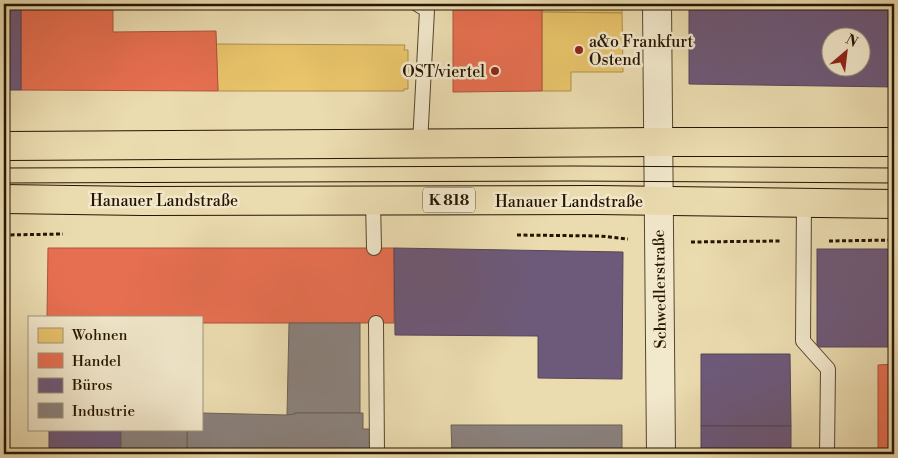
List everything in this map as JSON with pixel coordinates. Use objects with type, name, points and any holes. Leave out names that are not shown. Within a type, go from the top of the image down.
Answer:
[{"type":"main road","points":[[4,146],[894,142]]},
{"type":"main road","name":"Hanauer Landstraße","points":[[4,199],[142,201],[658,201],[894,204]]},
{"type":"street","name":"Schwedlerstraße","points":[[657,4],[661,454]]},
{"type":"lane","points":[[417,4],[427,10],[420,144]]},
{"type":"lane","points":[[373,200],[374,248]]},
{"type":"lane","points":[[804,203],[803,341],[828,370],[827,454]]},
{"type":"lane","points":[[376,323],[377,454]]},
{"type":"path","points":[[4,235],[73,234]]},
{"type":"path","points":[[513,235],[600,236],[658,243],[894,240]]},
{"type":"building: Wohnen","points":[[542,4],[622,4],[622,13],[542,12]]},
{"type":"building: Wohnen","points":[[542,12],[622,13],[623,72],[571,72],[571,91],[542,91]]},
{"type":"building: Wohnen","points":[[216,44],[405,45],[404,50],[408,50],[408,89],[404,89],[404,91],[218,91]]},
{"type":"building: Handel","points":[[21,4],[98,4],[98,6],[113,6],[113,32],[216,31],[218,91],[21,90]]},
{"type":"building: Handel","points":[[453,4],[542,4],[542,91],[453,92]]},
{"type":"building: Handel","points":[[48,248],[394,248],[394,323],[202,323],[202,316],[47,316]]},
{"type":"building: Handel","points":[[894,364],[894,454],[878,454],[878,365]]},
{"type":"building: Büros","points":[[4,4],[21,4],[21,90],[4,90]]},
{"type":"building: Büros","points":[[689,4],[894,5],[894,87],[689,84]]},
{"type":"building: Büros","points":[[394,248],[623,252],[622,379],[538,378],[538,336],[395,335]]},
{"type":"building: Büros","points":[[817,249],[894,249],[894,347],[817,347]]},
{"type":"building: Büros","points":[[701,354],[790,354],[791,426],[701,426]]},
{"type":"building: Büros","points":[[701,426],[791,426],[791,454],[701,454]]},
{"type":"building: Büros","points":[[49,430],[121,430],[121,454],[49,454]]},
{"type":"building: Industrie","points":[[289,323],[360,323],[360,413],[295,413],[287,415]]},
{"type":"building: Industrie","points":[[202,413],[287,415],[295,413],[363,413],[363,429],[373,429],[373,454],[187,454],[187,430],[202,430]]},
{"type":"building: Industrie","points":[[451,425],[622,425],[622,454],[452,454]]},
{"type":"building: Industrie","points":[[121,430],[187,430],[187,454],[121,454]]},
{"type":"tram line","points":[[4,168],[574,166],[894,168]]},
{"type":"tram line","points":[[4,183],[573,181],[894,183]]},
{"type":"place","name":"a&o Frankfurt Ostend","points":[[579,50]]},
{"type":"place","name":"OST/viertel","points":[[495,71]]}]
